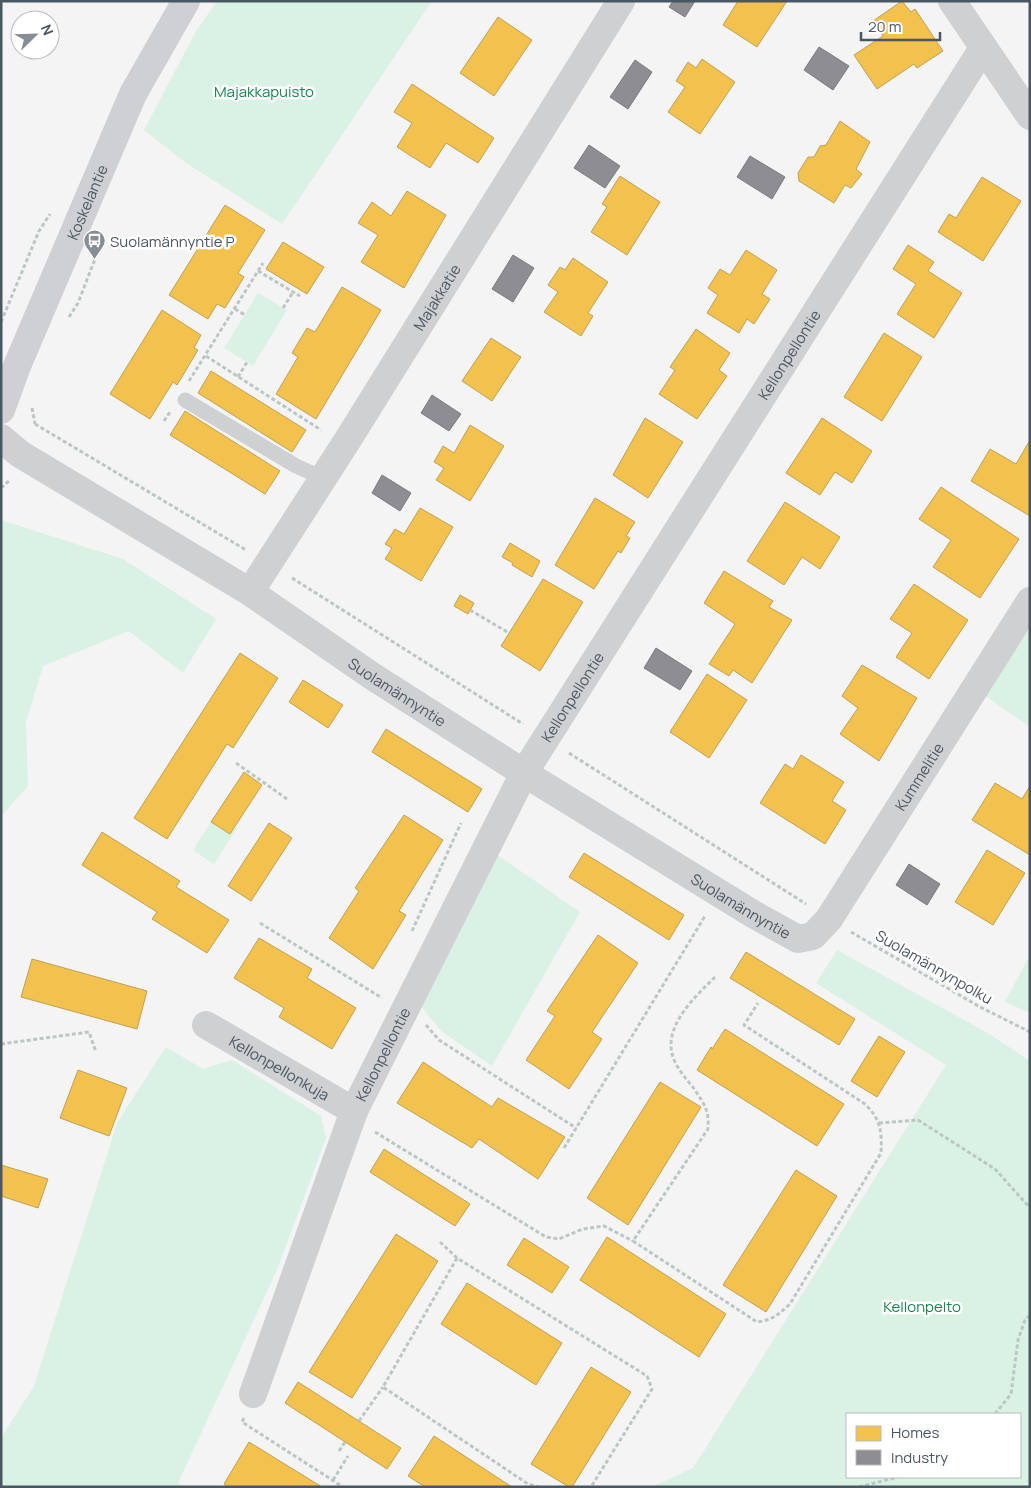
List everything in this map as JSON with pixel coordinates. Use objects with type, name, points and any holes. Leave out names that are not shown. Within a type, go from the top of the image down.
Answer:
[{"type":"main road","name":"Koskelantie","points":[[1,410],[16,366],[133,94],[186,1]]},
{"type":"street","name":"Majakkatie","points":[[250,592],[347,441],[621,1]]},
{"type":"street","points":[[952,1],[1030,116]]},
{"type":"street","name":"Kellonpellontie","points":[[253,1394],[353,1114],[524,773],[983,48]]},
{"type":"street","name":"Suolamännyntie","points":[[1,438],[20,454],[250,592],[372,676],[524,773],[719,893],[798,939]]},
{"type":"street","name":"Kummelitie","points":[[798,939],[813,936],[829,919],[1030,601]]},
{"type":"street","name":"Kellonpellonkuja","points":[[206,1025],[353,1114]]},
{"type":"lane","points":[[181,398],[296,466],[323,478]]},
{"type":"path","points":[[164,421],[181,398],[263,263]]},
{"type":"path","points":[[258,271],[300,296]]},
{"type":"path","points":[[283,308],[293,292]]},
{"type":"path","points":[[235,310],[244,315]]},
{"type":"path","points":[[206,356],[321,430],[347,441]]},
{"type":"path","points":[[238,377],[247,362]]},
{"type":"path","name":"Suolamännynpolku","points":[[34,424],[269,564],[829,919],[980,1007],[1030,1032]]},
{"type":"path","points":[[470,610],[509,633]]},
{"type":"path","points":[[236,763],[288,799]]},
{"type":"path","points":[[409,936],[461,823]]},
{"type":"path","points":[[564,1148],[719,893]]},
{"type":"path","points":[[260,924],[406,1008],[439,1040],[576,1128]]},
{"type":"path","points":[[633,1241],[708,1129],[709,1115],[705,1105],[674,1061],[671,1045],[674,1027],[688,1005],[715,977]]},
{"type":"path","points":[[353,1114],[384,1138],[546,1237],[559,1239],[583,1229],[604,1226],[633,1241],[758,1322],[769,1320],[790,1304],[881,1153],[881,1136],[879,1123],[873,1112],[865,1104],[744,1025],[758,1003]]},
{"type":"path","points":[[1,1044],[89,1032],[96,1052]]},
{"type":"path","points":[[879,1123],[918,1120],[995,1169],[1030,1208]]},
{"type":"path","points":[[440,1242],[457,1258],[646,1376],[652,1389],[591,1487]]},
{"type":"path","points":[[359,1421],[383,1387],[457,1258]]},
{"type":"path","points":[[996,1413],[1011,1394],[1018,1340],[1025,1320],[1030,1315]]},
{"type":"path","points":[[383,1387],[528,1484],[538,1487]]},
{"type":"path","points":[[253,1394],[242,1422],[343,1487]]},
{"type":"path","points":[[339,1450],[345,1442]]},
{"type":"path","points":[[332,1480],[348,1456]]},
{"type":"path","points":[[859,1487],[894,1478]]},
{"type":"green space","name":"Majakkapuisto","points":[[217,1],[432,1],[282,224],[186,163],[144,130],[196,31]]},
{"type":"green space","points":[[258,293],[287,310],[253,366],[224,348]]},
{"type":"green space","points":[[1,520],[123,559],[216,619],[183,673],[129,631],[43,666],[26,722],[28,786],[1,816]]},
{"type":"green space","points":[[1030,628],[1030,727],[984,695]]},
{"type":"green space","points":[[211,822],[237,828],[214,864],[193,850]]},
{"type":"green space","points":[[493,852],[580,912],[492,1066],[441,1031],[419,1004]]},
{"type":"green space","name":"Kellonpelto","points":[[837,950],[986,1032],[1030,1061],[1030,1487],[652,1487],[693,1468],[946,1065],[816,983]]},
{"type":"green space","points":[[1030,955],[1030,1013],[1005,1002]]},
{"type":"green space","points":[[166,1047],[203,1069],[232,1060],[321,1116],[326,1138],[277,1270],[178,1483],[184,1487],[1,1487],[1,1438],[34,1386],[117,1123]]},
{"type":"building: Homes","points":[[738,1],[787,1],[757,47],[723,25]]},
{"type":"building: Homes","points":[[902,1],[911,12],[915,9],[943,51],[917,68],[914,64],[877,89],[854,55],[883,36],[873,21]]},
{"type":"building: Homes","points":[[498,17],[532,40],[494,96],[460,73]]},
{"type":"building: Homes","points":[[702,59],[735,82],[700,134],[668,112],[685,87],[676,81],[688,62],[696,68]]},
{"type":"building: Homes","points":[[412,84],[494,138],[478,163],[446,143],[430,168],[397,147],[412,123],[394,112]]},
{"type":"building: Homes","points":[[840,121],[870,142],[856,169],[862,174],[851,188],[845,185],[834,203],[799,181],[798,173],[808,157],[814,157],[820,146],[826,145]]},
{"type":"building: Homes","points":[[620,176],[660,202],[627,255],[591,232],[607,207],[602,204]]},
{"type":"building: Homes","points":[[982,177],[1021,201],[983,261],[938,232],[949,214],[956,218]]},
{"type":"building: Homes","points":[[407,191],[446,215],[404,288],[361,262],[378,235],[358,223],[372,202],[391,216]]},
{"type":"building: Homes","points":[[225,205],[265,230],[238,273],[244,277],[225,308],[217,304],[208,319],[169,295]]},
{"type":"building: Homes","points":[[283,242],[324,267],[307,294],[266,269]]},
{"type":"building: Homes","points":[[908,245],[934,262],[928,271],[962,293],[934,338],[897,314],[916,284],[893,269]]},
{"type":"building: Homes","points":[[746,250],[777,270],[762,294],[770,299],[754,324],[747,319],[739,333],[707,313],[718,295],[708,288],[720,269],[730,275]]},
{"type":"building: Homes","points":[[573,258],[608,282],[588,313],[593,316],[581,336],[544,312],[558,292],[548,285],[560,267],[565,270]]},
{"type":"building: Homes","points":[[342,287],[381,310],[316,419],[276,394],[298,357],[292,353],[307,328],[315,332]]},
{"type":"building: Homes","points":[[162,310],[201,335],[194,348],[198,350],[177,385],[173,382],[150,419],[110,394]]},
{"type":"building: Homes","points":[[696,329],[730,353],[719,370],[727,376],[697,419],[659,394],[675,370],[670,367]]},
{"type":"building: Homes","points":[[884,333],[922,357],[882,421],[844,397]]},
{"type":"building: Homes","points":[[491,338],[521,357],[492,401],[462,381]]},
{"type":"building: Homes","points":[[211,371],[306,430],[292,452],[198,393]]},
{"type":"building: Homes","points":[[185,411],[280,471],[265,494],[170,435]]},
{"type":"building: Homes","points":[[645,418],[683,442],[648,498],[613,475]]},
{"type":"building: Homes","points":[[822,418],[872,451],[852,483],[835,472],[820,495],[786,473]]},
{"type":"building: Homes","points":[[470,425],[504,446],[470,501],[436,480],[444,468],[434,462],[443,446],[454,453]]},
{"type":"building: Homes","points":[[1030,440],[1030,516],[971,481],[990,449],[1016,464]]},
{"type":"building: Homes","points":[[941,487],[1019,539],[980,598],[933,567],[951,540],[919,519]]},
{"type":"building: Homes","points":[[595,498],[635,522],[626,536],[630,538],[621,553],[618,551],[594,589],[555,565]]},
{"type":"building: Homes","points":[[785,502],[840,537],[820,569],[802,557],[784,585],[747,561]]},
{"type":"building: Homes","points":[[420,508],[453,527],[421,581],[385,559],[392,548],[385,544],[395,529],[404,534]]},
{"type":"building: Homes","points":[[510,543],[540,561],[532,577],[502,557]]},
{"type":"building: Homes","points":[[724,571],[773,601],[769,607],[792,620],[752,683],[733,670],[729,676],[709,664],[735,624],[704,603]]},
{"type":"building: Homes","points":[[543,579],[583,602],[540,671],[501,646]]},
{"type":"building: Homes","points":[[914,584],[968,620],[929,679],[896,657],[912,633],[890,619]]},
{"type":"building: Homes","points":[[460,595],[474,603],[468,614],[454,606]]},
{"type":"building: Homes","points":[[240,653],[278,678],[233,748],[227,744],[167,839],[134,818]]},
{"type":"building: Homes","points":[[862,665],[917,698],[879,761],[840,734],[858,708],[842,696]]},
{"type":"building: Homes","points":[[707,674],[747,700],[709,758],[670,732]]},
{"type":"building: Homes","points":[[303,680],[343,705],[328,728],[289,702]]},
{"type":"building: Homes","points":[[386,729],[482,789],[468,812],[372,752]]},
{"type":"building: Homes","points":[[801,755],[844,782],[832,801],[846,810],[825,844],[760,803],[785,764],[793,769]]},
{"type":"building: Homes","points":[[244,772],[262,785],[230,834],[211,822]]},
{"type":"building: Homes","points":[[995,783],[1022,799],[1030,786],[1030,855],[972,820]]},
{"type":"building: Homes","points":[[404,815],[443,840],[399,911],[406,915],[373,969],[329,938],[359,891],[355,888]]},
{"type":"building: Homes","points":[[269,823],[292,838],[251,901],[228,886]]},
{"type":"building: Homes","points":[[102,832],[180,881],[176,887],[229,920],[207,953],[152,919],[157,912],[82,865]]},
{"type":"building: Homes","points":[[987,850],[1025,873],[993,925],[955,902]]},
{"type":"building: Homes","points":[[584,853],[684,915],[669,940],[569,877]]},
{"type":"building: Homes","points":[[598,935],[638,963],[592,1032],[602,1039],[569,1089],[526,1060],[555,1016],[547,1011]]},
{"type":"building: Homes","points":[[259,938],[312,969],[307,978],[356,1008],[332,1049],[279,1017],[284,1008],[234,978]]},
{"type":"building: Homes","points":[[746,952],[855,1019],[839,1045],[730,978]]},
{"type":"building: Homes","points":[[32,959],[147,991],[137,1029],[21,997]]},
{"type":"building: Homes","points":[[725,1029],[844,1104],[817,1146],[697,1070]]},
{"type":"building: Homes","points":[[879,1036],[905,1052],[877,1097],[851,1081]]},
{"type":"building: Homes","points":[[423,1062],[492,1107],[498,1098],[565,1137],[538,1179],[479,1139],[472,1148],[397,1103]]},
{"type":"building: Homes","points":[[78,1070],[127,1088],[109,1136],[60,1118]]},
{"type":"building: Homes","points":[[660,1082],[701,1107],[628,1225],[587,1198]]},
{"type":"building: Homes","points":[[384,1149],[470,1204],[455,1226],[370,1172]]},
{"type":"building: Homes","points":[[1,1165],[48,1179],[38,1208],[1,1196]]},
{"type":"building: Homes","points":[[796,1170],[837,1196],[766,1312],[723,1285]]},
{"type":"building: Homes","points":[[396,1234],[438,1261],[352,1398],[309,1372]]},
{"type":"building: Homes","points":[[607,1237],[726,1314],[699,1357],[580,1280]]},
{"type":"building: Homes","points":[[524,1238],[569,1267],[552,1293],[507,1265]]},
{"type":"building: Homes","points":[[467,1283],[562,1343],[536,1385],[441,1324]]},
{"type":"building: Homes","points":[[591,1367],[631,1392],[572,1487],[569,1487],[531,1464]]},
{"type":"building: Homes","points":[[298,1382],[401,1448],[387,1469],[285,1403]]},
{"type":"building: Homes","points":[[434,1436],[512,1487],[425,1487],[408,1476]]},
{"type":"building: Homes","points":[[249,1442],[322,1487],[229,1487],[224,1484]]},
{"type":"building: Industry","points":[[673,1],[695,1],[685,17],[669,7]]},
{"type":"building: Industry","points":[[819,47],[849,66],[833,90],[804,70]]},
{"type":"building: Industry","points":[[635,60],[652,72],[628,109],[610,97]]},
{"type":"building: Industry","points":[[589,145],[620,166],[605,188],[574,168]]},
{"type":"building: Industry","points":[[750,156],[785,177],[772,199],[737,177]]},
{"type":"building: Industry","points":[[513,255],[534,268],[513,302],[492,289]]},
{"type":"building: Industry","points":[[432,395],[461,414],[449,431],[421,413]]},
{"type":"building: Industry","points":[[382,475],[411,493],[400,511],[372,493]]},
{"type":"building: Industry","points":[[656,648],[692,671],[680,690],[644,668]]},
{"type":"building: Industry","points":[[909,864],[940,884],[927,905],[896,885]]},
{"type":"place","name":"Suolamännyntie P","points":[[94,260]]}]
